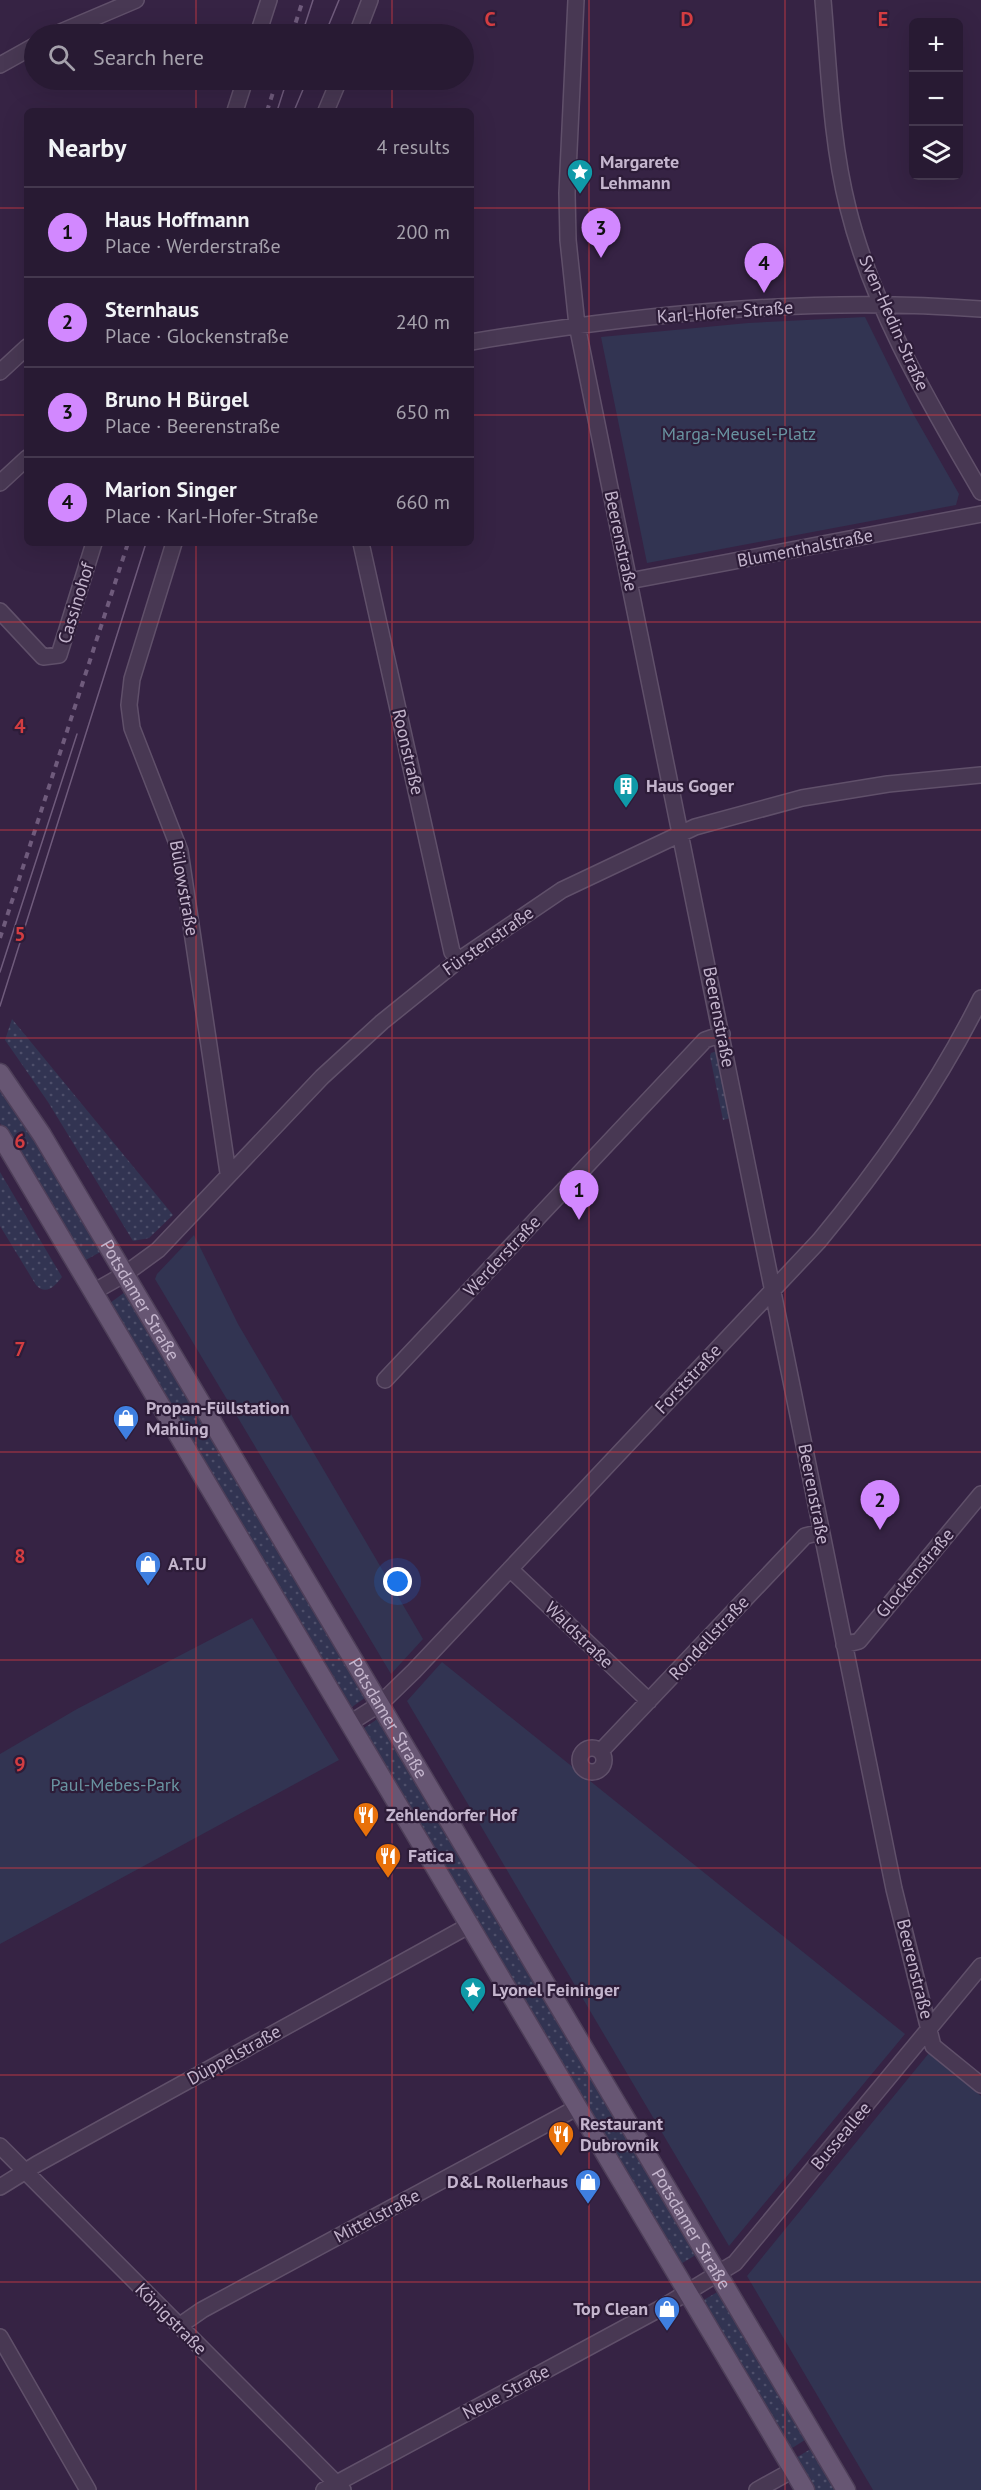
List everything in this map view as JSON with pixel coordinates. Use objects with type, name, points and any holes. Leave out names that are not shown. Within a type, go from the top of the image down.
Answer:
[{"type":"main road","name":"Potsdamer Straße","points":[[0,1073],[42,1135],[125,1274],[846,2490]]},
{"type":"main road","name":"Potsdamer Straße","points":[[0,1135],[805,2490]]},
{"type":"street","points":[[80,24],[136,0]]},
{"type":"street","points":[[261,24],[269,0]]},
{"type":"street","points":[[361,24],[370,0]]},
{"type":"street","name":"Beerenstraße","points":[[576,0],[567,193],[568,240],[578,325],[894,1889],[933,2046],[981,2085]]},
{"type":"street","name":"Sven-Hedin-Straße","points":[[823,0],[831,93],[848,207],[861,253],[920,384],[981,492]]},
{"type":"street","points":[[0,65],[24,52]]},
{"type":"street","points":[[236,108],[242,90]]},
{"type":"street","points":[[327,108],[335,90]]},
{"type":"street","name":"Karl-Hofer-Straße","points":[[474,342],[578,325],[742,309],[882,304],[981,309]]},
{"type":"street","points":[[0,372],[24,350]]},
{"type":"street","points":[[0,483],[24,461]]},
{"type":"street","name":"Blumenthalstraße","points":[[629,581],[981,514]]},
{"type":"street","name":"Cassinohof","points":[[0,610],[43,657],[59,655],[93,546]]},
{"type":"street","name":"Bülowstraße","points":[[173,546],[132,679],[129,705],[132,728],[180,850],[228,1173]]},
{"type":"street","name":"Roonstraße","points":[[362,546],[452,952],[459,960]]},
{"type":"street","name":"Fürstenstraße","points":[[94,1292],[125,1274],[158,1250],[228,1173],[322,1077],[382,1022],[459,960],[562,890],[682,832],[802,798],[888,784],[981,775]]},
{"type":"street","name":"Forststraße","points":[[350,1723],[380,1704],[819,1241],[859,1193],[922,1101],[962,1037],[981,998]]},
{"type":"street","name":"Werderstraße","points":[[385,1380],[705,1040],[722,1034]]},
{"type":"street","name":"Glockenstraße","points":[[844,1644],[859,1641],[981,1494]]},
{"type":"street","name":"Rondellstraße","points":[[601,1751],[805,1536],[822,1532]]},
{"type":"street","name":"Waldstraße","points":[[510,1569],[649,1701]]},
{"type":"street","name":"Düppelstraße","points":[[0,2187],[25,2171],[470,1925]]},
{"type":"street","name":"Busseallee","points":[[688,2292],[735,2263],[981,1966]]},
{"type":"street","name":"Mittelstraße","points":[[178,2326],[212,2305],[578,2107]]},
{"type":"street","name":"Königstraße","points":[[0,2146],[335,2488]]},
{"type":"street","name":"Neue Straße","points":[[335,2488],[688,2292]]},
{"type":"street","points":[[0,2337],[88,2490]]},
{"type":"street","points":[[758,2490],[793,2470]]},
{"type":"green space","name":"Marga-Meusel-Platz","points":[[865,317],[911,410],[959,494],[956,505],[647,563],[601,337],[748,323]]},
{"type":"green space","points":[[12,1019],[173,1215],[149,1238],[133,1241],[48,1102],[5,1040]]},
{"type":"green space","points":[[717,1051],[731,1118],[723,1120],[710,1056],[711,1053]]},
{"type":"green space","points":[[0,1084],[104,1250],[84,1261],[0,1123]]},
{"type":"green space","points":[[0,1172],[62,1277],[50,1289],[43,1290],[36,1285],[0,1226]]},
{"type":"green space","points":[[194,1235],[238,1324],[423,1639],[391,1674],[155,1279],[157,1274]]},
{"type":"green space","points":[[125,1292],[366,1697],[352,1707],[110,1303]]},
{"type":"green space","name":"Paul-Mebes-Park","points":[[252,1618],[339,1760],[0,1944],[0,1754],[77,1709]]},
{"type":"green space","points":[[442,1662],[905,2034],[729,2246],[407,1701]]},
{"type":"green space","points":[[379,1718],[699,2253],[679,2265],[364,1732],[364,1728]]},
{"type":"green space","points":[[929,2053],[981,2096],[981,2490],[873,2490],[747,2276]]},
{"type":"green space","points":[[719,2291],[808,2438],[789,2450],[702,2301]]},
{"type":"green space","points":[[814,2447],[839,2490],[812,2490],[794,2459]]},
{"type":"tram line","points":[[305,24],[313,0]]},
{"type":"tram line","points":[[329,24],[339,0]]},
{"type":"tram line","points":[[278,108],[284,90]]},
{"type":"tram line","points":[[295,108],[303,90]]},
{"type":"tram line","points":[[0,1006],[145,546]]},
{"type":"tram line","points":[[0,972],[77,734]]},
{"type":"railway","points":[[295,24],[303,0]]},
{"type":"railway","points":[[268,108],[274,90]]},
{"type":"railway","points":[[0,938],[127,546]]},
{"type":"place","name":"Margarete Lehmann","points":[[580,195]]},
{"type":"place","name":"Bruno H Bürgel","points":[[601,258]]},
{"type":"place","name":"Marion Singer","points":[[764,293]]},
{"type":"place","name":"Haus Goger","points":[[626,809]]},
{"type":"place","name":"Haus Hoffmann","points":[[579,1220]]},
{"type":"place","name":"Propan-Füllstation Mahling","points":[[126,1441]]},
{"type":"place","name":"Sternhaus","points":[[880,1530]]},
{"type":"place","name":"A.T.U","points":[[148,1587]]},
{"type":"place","name":"Zehlendorfer Hof","points":[[366,1838]]},
{"type":"place","name":"Fatica","points":[[388,1879]]},
{"type":"place","name":"Lyonel Feininger","points":[[473,2013]]},
{"type":"place","name":"Restaurant Dubrovnik","points":[[561,2157]]},
{"type":"place","name":"D&L Rollerhaus","points":[[588,2205]]},
{"type":"place","name":"Top Clean","points":[[667,2332]]}]
